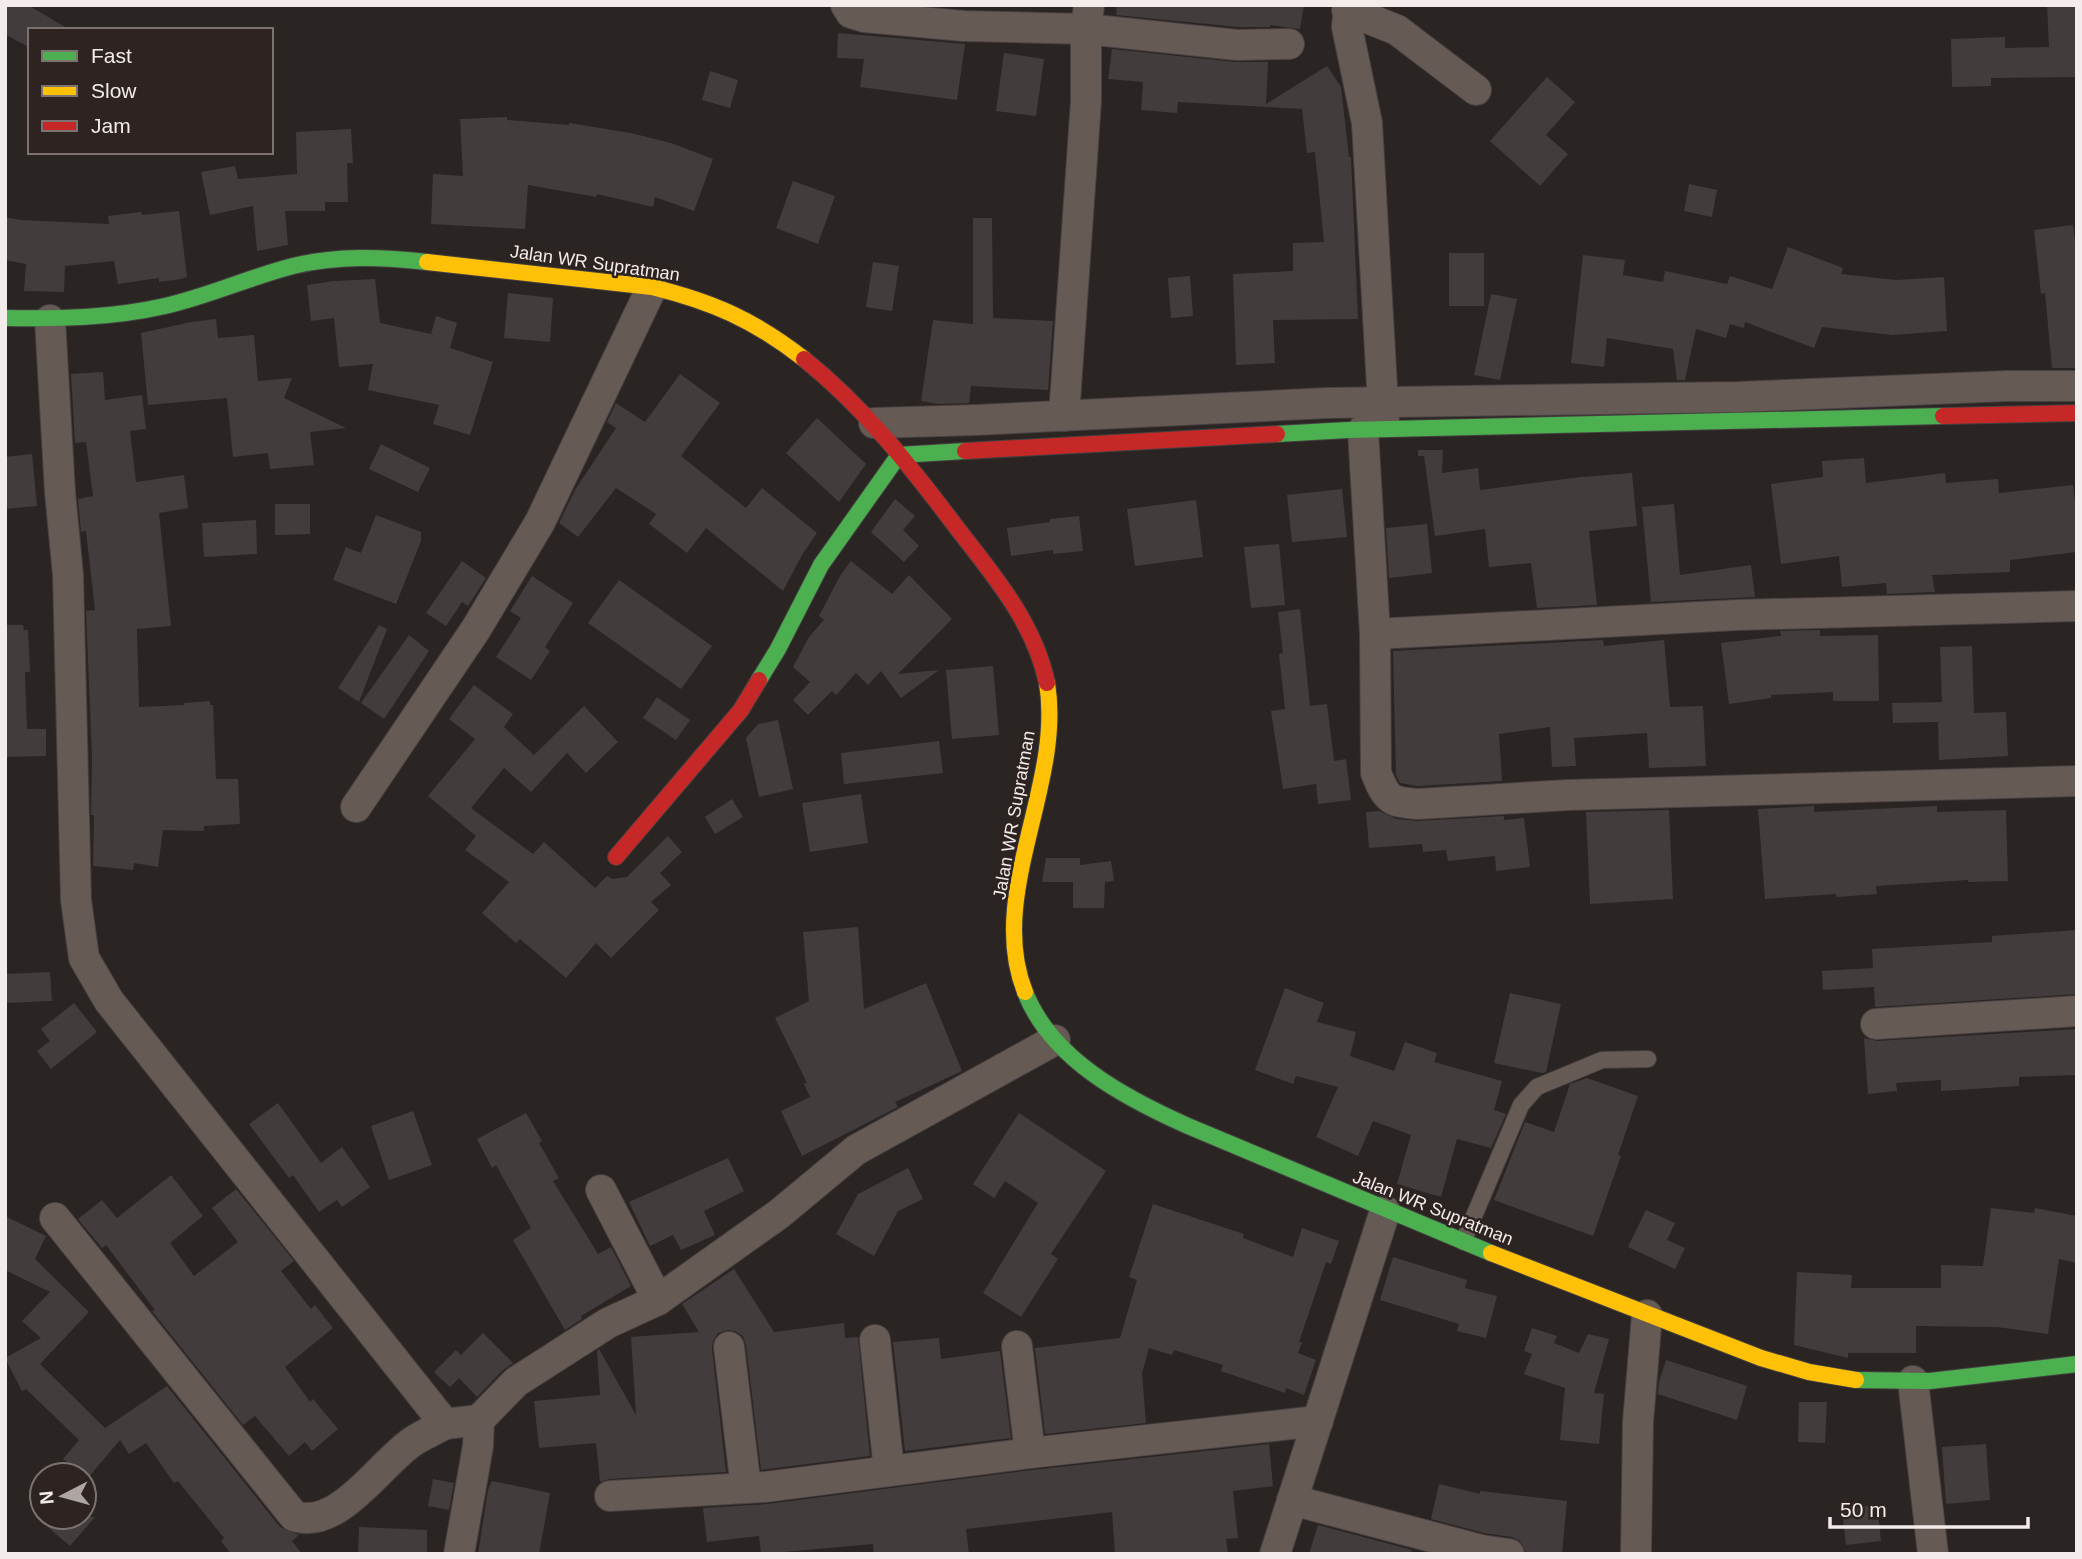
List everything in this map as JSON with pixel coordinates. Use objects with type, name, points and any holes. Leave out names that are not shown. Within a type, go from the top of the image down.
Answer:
[{"type":"main road","name":"Jalan WR Supratman","points":[[5,318],[50,320],[148,309],[311,262],[355,256],[416,260],[652,287],[686,295],[760,326],[818,369],[874,423],[1009,597],[1033,640],[1046,676],[1051,713],[1047,757],[1023,859],[1016,907],[1016,950],[1022,986],[1035,1017],[1055,1040],[1110,1083],[1147,1106],[1385,1211],[1778,1364],[1809,1373],[1873,1382],[1961,1379],[2077,1364]]},
{"type":"main road","points":[[1738,409],[2077,413]]},
{"type":"main road","points":[[616,856],[741,710],[778,649],[821,565],[899,455],[1377,421]]},
{"type":"street","points":[[846,5],[851,13],[864,18],[1087,17],[1237,45],[1289,44]]},
{"type":"street","points":[[1476,90],[1397,30],[1348,8],[1347,27],[1367,123],[1377,421],[1376,773],[1384,793],[1395,802],[1418,804],[1582,794],[2077,781]]},
{"type":"street","points":[[1064,416],[1086,101],[1087,17]]},
{"type":"street","points":[[356,807],[476,629],[540,522],[652,287]]},
{"type":"street","points":[[50,320],[60,492],[68,575],[76,900],[84,958],[109,1001],[445,1424]]},
{"type":"street","points":[[874,423],[1313,404],[1377,421],[1738,409],[2007,386],[2077,386]]},
{"type":"street","points":[[1375,634],[1737,615],[2077,606]]},
{"type":"street","points":[[1876,1024],[2077,1011]]},
{"type":"street","points":[[459,1554],[480,1420],[516,1382],[557,1353],[608,1323],[657,1300],[779,1214],[856,1150],[1055,1040]]},
{"type":"street","points":[[601,1190],[657,1300]]},
{"type":"street","points":[[1275,1554],[1385,1211]]},
{"type":"street","points":[[55,1217],[294,1516],[313,1519],[325,1515],[365,1487],[411,1443],[445,1424],[480,1420]]},
{"type":"street","points":[[1636,1554],[1638,1422],[1647,1315]]},
{"type":"street","points":[[875,1340],[889,1470]]},
{"type":"street","points":[[1017,1346],[1030,1453]]},
{"type":"street","points":[[729,1347],[746,1488]]},
{"type":"street","points":[[1913,1381],[1933,1554]]},
{"type":"street","points":[[610,1496],[746,1488],[1318,1421]]},
{"type":"street","points":[[1292,1500],[1481,1550],[1509,1554]]},
{"type":"lane","points":[[1462,1242],[1521,1105],[1537,1087],[1602,1060],[1648,1059]]},
{"type":"building","points":[[5,5],[28,5],[67,28],[28,28],[28,47],[5,34]]},
{"type":"building","points":[[1117,5],[1304,5],[1300,29],[1270,25],[1238,27],[1116,15]]},
{"type":"building","points":[[2047,5],[2077,5],[2077,77],[1991,78],[1991,86],[1952,87],[1951,39],[2005,37],[2005,48],[2049,47]]},
{"type":"building","points":[[838,33],[965,44],[957,100],[860,87],[864,59],[837,58]]},
{"type":"building","points":[[1112,49],[1235,62],[1268,62],[1266,104],[1327,66],[1341,87],[1351,157],[1358,319],[1273,320],[1275,363],[1236,365],[1233,274],[1293,271],[1293,243],[1324,242],[1315,152],[1307,153],[1302,109],[1178,102],[1177,113],[1141,110],[1143,82],[1108,79]]},
{"type":"building","points":[[1004,53],[1044,59],[1036,116],[996,111]]},
{"type":"building","points":[[710,71],[738,80],[730,108],[702,100]]},
{"type":"building","points":[[1547,77],[1575,102],[1546,135],[1568,154],[1540,186],[1490,141]]},
{"type":"building","points":[[507,117],[507,120],[569,123],[631,133],[671,143],[713,159],[694,211],[655,197],[653,207],[597,194],[596,197],[528,185],[525,229],[431,224],[433,174],[463,176],[460,119]]},
{"type":"building","points":[[351,129],[353,163],[347,163],[348,202],[325,202],[325,211],[285,211],[288,245],[257,251],[253,206],[210,215],[201,172],[235,166],[238,179],[297,174],[296,132]]},
{"type":"building","points":[[793,181],[835,196],[818,244],[776,228]]},
{"type":"building","points":[[1689,184],[1717,190],[1712,217],[1684,211]]},
{"type":"building","points":[[179,211],[187,277],[181,279],[159,282],[159,278],[118,284],[114,261],[65,266],[64,292],[24,291],[26,264],[5,260],[5,217],[109,224],[108,216]]},
{"type":"building","points":[[973,218],[992,218],[993,318],[1053,321],[1048,390],[971,386],[969,403],[938,404],[921,401],[933,320],[973,324]]},
{"type":"building","points":[[2073,225],[2077,257],[2077,368],[2052,368],[2045,293],[2041,294],[2034,230]]},
{"type":"building","points":[[1788,247],[1843,268],[1841,274],[1896,280],[1944,277],[1947,331],[1892,335],[1822,327],[1814,348],[1745,322],[1744,328],[1730,324],[1726,338],[1696,329],[1685,380],[1677,380],[1673,349],[1607,338],[1604,367],[1571,363],[1583,255],[1625,260],[1623,275],[1663,282],[1665,271],[1727,284],[1730,276],[1772,289]]},
{"type":"building","points":[[1449,253],[1484,253],[1484,306],[1449,306]]},
{"type":"building","points":[[873,262],[899,266],[892,311],[866,307]]},
{"type":"building","points":[[1190,276],[1193,316],[1171,318],[1168,278]]},
{"type":"building","points":[[375,279],[380,323],[431,334],[436,316],[457,323],[450,348],[493,362],[470,435],[433,424],[439,405],[368,390],[373,364],[339,367],[334,318],[311,321],[307,285]]},
{"type":"building","points":[[508,293],[553,298],[550,342],[504,338]]},
{"type":"building","points":[[1491,294],[1517,299],[1500,380],[1474,375]]},
{"type":"building","points":[[216,319],[218,338],[254,335],[258,381],[292,378],[284,398],[346,428],[310,432],[314,465],[270,469],[268,453],[233,457],[227,398],[148,405],[141,333]]},
{"type":"building","points":[[103,372],[105,400],[142,395],[146,429],[130,431],[136,482],[184,475],[188,508],[159,513],[171,626],[137,629],[139,707],[210,701],[210,705],[213,705],[216,779],[238,779],[240,824],[204,826],[204,831],[163,830],[158,867],[134,863],[133,870],[93,866],[94,815],[91,815],[92,757],[86,611],[95,610],[86,531],[81,532],[78,499],[93,496],[86,442],[75,443],[71,374]]},
{"type":"building","points":[[680,374],[720,403],[681,456],[746,508],[762,488],[817,533],[783,591],[706,528],[687,553],[649,524],[656,514],[616,488],[578,537],[559,523],[575,490],[616,428],[607,422],[616,403],[645,422]]},
{"type":"building","points":[[817,418],[866,464],[839,502],[786,453]]},
{"type":"building","points":[[381,444],[430,468],[418,492],[369,469]]},
{"type":"building","points":[[1418,450],[1443,450],[1442,473],[1478,468],[1480,490],[1632,473],[1637,526],[1589,531],[1597,605],[1537,608],[1531,563],[1489,567],[1485,529],[1435,536],[1424,456],[1418,456]]},
{"type":"building","points":[[32,454],[37,506],[5,509],[5,457]]},
{"type":"building","points":[[1864,458],[1866,483],[1945,473],[1946,483],[1998,479],[1999,493],[2073,485],[2077,552],[2010,560],[2010,572],[1932,575],[1935,592],[1887,594],[1886,583],[1842,587],[1839,556],[1781,564],[1771,484],[1823,477],[1822,461]]},
{"type":"building","points":[[1342,489],[1347,537],[1292,542],[1287,495]]},
{"type":"building","points":[[895,499],[915,516],[903,530],[919,546],[904,562],[871,532]]},
{"type":"building","points":[[1196,500],[1203,557],[1135,566],[1127,509]]},
{"type":"building","points":[[275,504],[310,504],[310,534],[275,535]]},
{"type":"building","points":[[1674,504],[1680,575],[1751,565],[1755,597],[1651,602],[1642,507]]},
{"type":"building","points":[[376,515],[421,532],[421,541],[396,604],[333,580],[346,547],[361,553]]},
{"type":"building","points":[[1079,516],[1083,551],[1053,554],[1053,550],[1011,556],[1007,528]]},
{"type":"building","points":[[256,520],[257,554],[204,557],[202,523]]},
{"type":"building","points":[[1427,524],[1432,573],[1389,578],[1386,528]]},
{"type":"building","points":[[1279,544],[1285,605],[1251,608],[1244,547]]},
{"type":"building","points":[[462,561],[486,578],[468,606],[462,602],[446,626],[426,613]]},
{"type":"building","points":[[851,561],[892,594],[909,575],[952,619],[898,674],[939,670],[901,698],[881,671],[868,685],[856,673],[836,695],[832,691],[808,715],[793,700],[810,682],[793,667],[809,637],[824,620],[819,616]]},
{"type":"building","points":[[532,576],[573,603],[545,647],[550,651],[531,680],[496,657],[521,618],[510,611]]},
{"type":"building","points":[[619,580],[712,646],[681,689],[588,623]]},
{"type":"building","points":[[1300,609],[1310,706],[1327,704],[1334,761],[1346,759],[1351,800],[1318,804],[1316,784],[1283,789],[1271,711],[1285,709],[1278,612]]},
{"type":"building","points":[[5,625],[23,625],[24,630],[28,630],[30,672],[25,672],[27,729],[46,729],[46,756],[5,757]]},
{"type":"building","points":[[379,625],[387,629],[359,702],[338,688]]},
{"type":"building","points":[[1820,630],[1820,636],[1878,635],[1879,701],[1833,701],[1833,692],[1771,695],[1771,698],[1729,704],[1721,643],[1781,636],[1780,631]]},
{"type":"building","points":[[409,635],[429,651],[384,719],[361,703]]},
{"type":"building","points":[[1603,640],[1604,646],[1664,640],[1670,707],[1703,706],[1706,766],[1649,768],[1647,733],[1574,738],[1576,766],[1552,767],[1550,727],[1499,734],[1502,781],[1418,786],[1400,783],[1396,775],[1393,651]]},
{"type":"building","points":[[1972,646],[1974,713],[2006,712],[2008,756],[1939,760],[1938,722],[1893,723],[1892,703],[1942,702],[1940,647]]},
{"type":"building","points":[[993,666],[999,735],[952,739],[946,670]]},
{"type":"building","points":[[474,685],[513,714],[504,727],[534,755],[584,706],[618,742],[586,773],[567,753],[531,792],[504,768],[471,808],[533,854],[544,842],[595,888],[607,876],[613,879],[627,877],[668,836],[682,852],[660,873],[671,885],[651,902],[659,910],[611,958],[596,943],[566,978],[520,939],[516,943],[482,913],[509,882],[465,850],[476,836],[428,796],[475,739],[449,719]]},
{"type":"building","points":[[657,697],[690,720],[676,740],[643,718]]},
{"type":"building","points":[[778,720],[793,789],[759,797],[746,738],[758,724]]},
{"type":"building","points":[[939,741],[943,773],[844,784],[841,753]]},
{"type":"building","points":[[861,794],[868,843],[810,852],[802,803]]},
{"type":"building","points":[[732,799],[743,817],[715,834],[705,817]]},
{"type":"building","points":[[1814,806],[1814,812],[1937,806],[1937,812],[2006,810],[2008,881],[1968,880],[1876,886],[1877,894],[1765,899],[1758,809]]},
{"type":"building","points":[[1669,810],[1673,899],[1590,904],[1586,812]]},
{"type":"building","points":[[1379,811],[1397,819],[1417,821],[1504,816],[1504,820],[1524,818],[1530,867],[1496,871],[1495,856],[1448,861],[1446,850],[1423,852],[1422,844],[1369,848],[1366,812]]},
{"type":"building","points":[[1046,858],[1080,858],[1080,865],[1111,861],[1114,881],[1105,882],[1104,908],[1073,908],[1073,882],[1042,882]]},
{"type":"building","points":[[858,927],[864,1009],[926,983],[962,1071],[895,1102],[898,1107],[802,1156],[781,1111],[810,1097],[804,1084],[807,1083],[775,1018],[809,1001],[803,932]]},
{"type":"building","points":[[2077,930],[2077,994],[1875,1007],[1874,987],[1823,990],[1822,971],[1873,968],[1872,949],[1992,942],[1992,936]]},
{"type":"building","points":[[50,972],[52,1001],[5,1003],[5,974]]},
{"type":"building","points":[[1285,988],[1324,1003],[1317,1022],[1356,1032],[1350,1056],[1394,1071],[1405,1042],[1437,1053],[1434,1062],[1502,1081],[1494,1110],[1506,1114],[1491,1148],[1457,1139],[1441,1197],[1397,1184],[1411,1135],[1373,1121],[1358,1156],[1316,1137],[1338,1087],[1296,1076],[1293,1084],[1255,1070]]},
{"type":"building","points":[[1510,993],[1561,1004],[1546,1072],[1494,1063]]},
{"type":"building","points":[[74,1003],[97,1032],[51,1069],[37,1051],[50,1041],[41,1029]]},
{"type":"building","points":[[2077,1029],[2077,1075],[2019,1077],[2019,1086],[1941,1091],[1941,1080],[1896,1083],[1897,1091],[1868,1094],[1864,1038],[1877,1041]]},
{"type":"building","points":[[1587,1078],[1638,1096],[1618,1155],[1621,1156],[1593,1236],[1494,1200],[1525,1122],[1554,1132],[1570,1084]]},
{"type":"building","points":[[278,1103],[321,1163],[342,1147],[370,1187],[342,1207],[337,1200],[319,1212],[293,1175],[289,1178],[249,1124]]},
{"type":"building","points":[[413,1111],[432,1165],[389,1180],[371,1126]]},
{"type":"building","points":[[526,1113],[559,1178],[553,1181],[598,1254],[611,1247],[631,1286],[581,1316],[582,1319],[565,1330],[513,1240],[531,1228],[496,1165],[492,1168],[477,1139]]},
{"type":"building","points":[[1019,1113],[1106,1171],[1051,1254],[1058,1259],[1021,1317],[983,1293],[1038,1203],[1005,1181],[994,1198],[973,1184]]},
{"type":"building","points":[[728,1158],[744,1191],[704,1211],[715,1235],[681,1250],[673,1235],[650,1246],[629,1202]]},
{"type":"building","points":[[908,1168],[923,1199],[898,1211],[874,1256],[836,1234],[858,1194]]},
{"type":"building","points":[[171,1175],[203,1216],[170,1243],[194,1276],[238,1242],[212,1208],[236,1189],[294,1261],[281,1271],[311,1309],[315,1305],[333,1328],[285,1367],[310,1402],[313,1399],[338,1429],[312,1451],[305,1442],[289,1456],[255,1416],[243,1425],[152,1311],[155,1310],[106,1245],[102,1248],[78,1219],[102,1200],[117,1218]]},
{"type":"building","points":[[1153,1204],[1244,1234],[1243,1238],[1293,1257],[1302,1228],[1339,1241],[1331,1264],[1326,1262],[1299,1342],[1302,1342],[1298,1353],[1316,1360],[1304,1395],[1286,1388],[1285,1393],[1221,1371],[1223,1365],[1174,1350],[1172,1355],[1149,1348],[1142,1373],[1146,1423],[1045,1434],[1035,1348],[1120,1338],[1137,1280],[1129,1277]]},
{"type":"building","points":[[1991,1208],[2034,1213],[2035,1208],[2077,1216],[2077,1263],[2059,1259],[2048,1334],[1997,1327],[1916,1326],[1916,1353],[1848,1353],[1848,1358],[1794,1345],[1797,1272],[1852,1275],[1851,1288],[1941,1288],[1941,1265],[1983,1266]]},
{"type":"building","points":[[1646,1210],[1675,1223],[1667,1240],[1685,1248],[1675,1269],[1628,1247]]},
{"type":"building","points":[[5,1216],[46,1236],[35,1259],[89,1312],[40,1364],[105,1428],[167,1386],[280,1527],[299,1535],[292,1541],[302,1554],[231,1554],[221,1541],[224,1538],[178,1481],[174,1483],[146,1443],[129,1454],[120,1440],[98,1466],[98,1461],[63,1459],[79,1440],[26,1389],[22,1391],[5,1358],[41,1338],[22,1321],[50,1292],[5,1270]]},
{"type":"building","points":[[1393,1257],[1467,1280],[1465,1288],[1497,1296],[1486,1338],[1457,1331],[1459,1324],[1380,1300]]},
{"type":"building","points":[[734,1269],[774,1332],[844,1323],[845,1338],[858,1337],[870,1456],[761,1470],[746,1345],[743,1336],[728,1330],[718,1333],[712,1349],[726,1472],[609,1479],[600,1482],[596,1443],[539,1448],[534,1401],[600,1395],[599,1349],[636,1415],[631,1337],[699,1332],[682,1304]]},
{"type":"building","points":[[1532,1328],[1557,1336],[1554,1343],[1579,1353],[1588,1334],[1609,1339],[1594,1393],[1604,1394],[1599,1444],[1560,1440],[1565,1388],[1524,1374],[1532,1354],[1524,1351]]},
{"type":"building","points":[[483,1333],[513,1363],[477,1397],[459,1378],[450,1387],[434,1372],[456,1350],[461,1355]]},
{"type":"building","points":[[939,1338],[941,1359],[1000,1351],[1011,1438],[905,1451],[893,1342]]},
{"type":"building","points":[[1666,1360],[1747,1386],[1737,1420],[1658,1394]]},
{"type":"building","points":[[1799,1402],[1827,1402],[1825,1443],[1798,1442]]},
{"type":"building","points":[[1269,1444],[1273,1486],[1233,1491],[1238,1538],[1226,1539],[1228,1554],[1115,1554],[1112,1512],[966,1529],[969,1554],[874,1554],[873,1544],[761,1554],[759,1536],[707,1542],[703,1508],[767,1504],[1032,1470]]},
{"type":"building","points":[[1986,1444],[1990,1500],[1946,1504],[1942,1447]]},
{"type":"building","points":[[433,1479],[454,1483],[449,1510],[428,1506]]},
{"type":"building","points":[[492,1481],[550,1493],[539,1554],[478,1554],[488,1490]]},
{"type":"building","points":[[1439,1484],[1480,1494],[1480,1491],[1567,1501],[1562,1554],[1526,1552],[1520,1541],[1512,1537],[1484,1533],[1431,1519]]},
{"type":"building","points":[[1877,1505],[1881,1541],[1846,1545],[1842,1509]]},
{"type":"building","points":[[1318,1525],[1412,1550],[1411,1554],[1309,1554]]},
{"type":"building","points":[[359,1527],[427,1530],[427,1554],[358,1554]]},
{"type":"building","points":[[52,1531],[83,1531],[70,1546]]},
{"type":"traffic: fast","points":[[5,318],[85,317],[145,310],[198,297],[261,275],[310,262],[377,258],[427,262]]},
{"type":"traffic: fast","points":[[1277,434],[1943,416]]},
{"type":"traffic: fast","points":[[759,680],[821,565],[899,455],[965,451]]},
{"type":"traffic: fast","points":[[1025,992],[1037,1016],[1071,1056],[1093,1074],[1140,1103],[1188,1126],[1491,1253]]},
{"type":"traffic: fast","points":[[1856,1380],[1930,1381],[2077,1364]]},
{"type":"traffic: slow","points":[[427,262],[652,287],[732,314],[768,333],[804,359]]},
{"type":"traffic: slow","points":[[1025,992],[1015,955],[1014,917],[1019,878],[1045,760],[1049,721],[1047,683]]},
{"type":"traffic: slow","points":[[1491,1253],[1761,1358],[1809,1372],[1856,1380]]},
{"type":"traffic: jam","points":[[804,359],[867,417],[985,564],[1023,620],[1033,640],[1047,683]]},
{"type":"traffic: jam","points":[[1943,416],[2077,413]]},
{"type":"traffic: jam","points":[[965,451],[1277,434]]},
{"type":"traffic: jam","points":[[616,857],[741,710],[759,680]]}]
